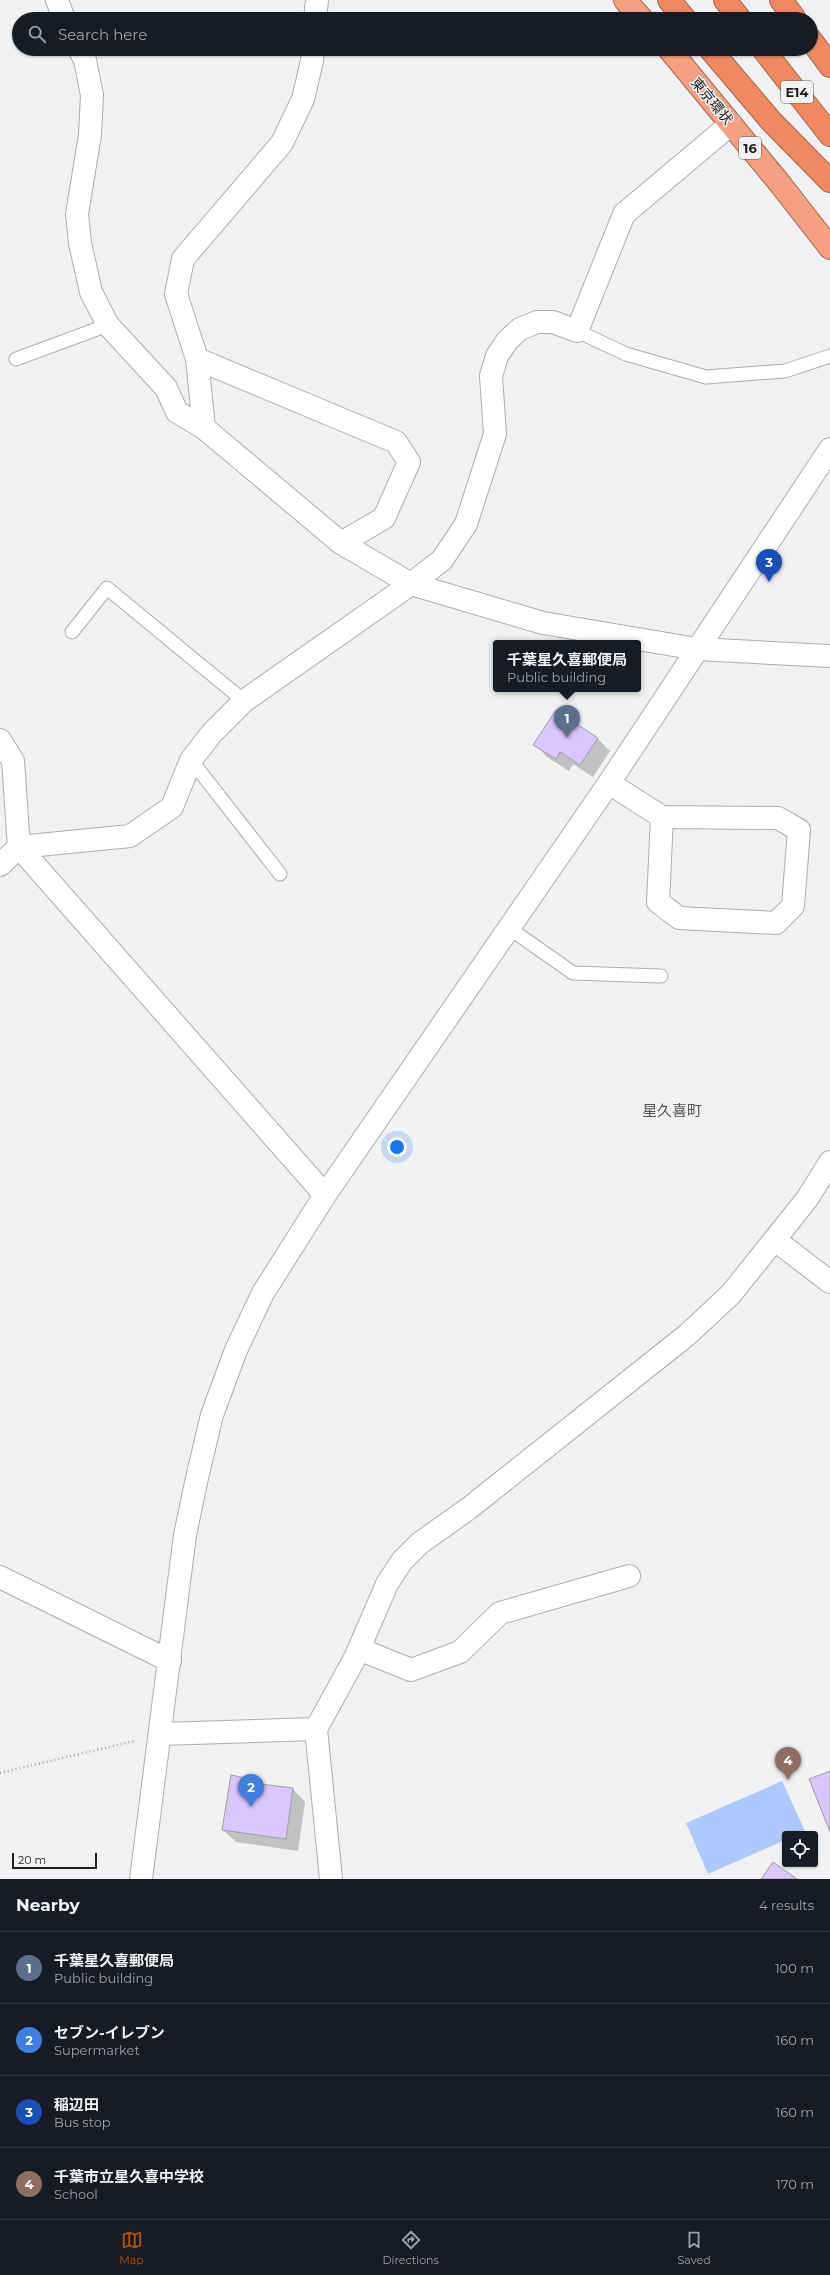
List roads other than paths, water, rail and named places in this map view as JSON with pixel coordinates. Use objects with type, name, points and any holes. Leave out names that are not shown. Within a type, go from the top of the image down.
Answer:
[{"type":"highway","points":[[625,0],[636,12]]},
{"type":"highway","points":[[669,0],[679,12]]},
{"type":"highway","points":[[725,0],[734,12]]},
{"type":"highway","points":[[781,0],[790,12]]},
{"type":"highway","points":[[818,50],[830,66]]},
{"type":"highway","name":"東京環状","points":[[675,56],[830,248]]},
{"type":"highway","points":[[716,56],[771,121],[830,181]]},
{"type":"highway","name":"E14","points":[[768,56],[830,135]]},
{"type":"street","points":[[57,0],[61,12]]},
{"type":"street","points":[[316,12],[317,0]]},
{"type":"street","points":[[83,56],[85,60],[92,95],[90,135],[77,214],[91,292],[108,325],[166,388],[177,412],[204,428],[341,543],[411,584],[543,623],[697,649],[830,656]]},
{"type":"street","points":[[204,428],[197,359],[176,294],[183,259],[282,143],[303,99],[312,56]]},
{"type":"street","points":[[0,865],[19,847],[130,836],[172,806],[191,760],[212,733],[244,701],[411,584],[442,560],[466,524],[495,434],[491,376],[497,356],[507,341],[520,329],[537,322],[553,322],[577,331],[624,214],[731,124]]},
{"type":"street","points":[[197,359],[396,442],[409,462],[384,518],[341,543]]},
{"type":"street","points":[[141,1879],[186,1535],[212,1415],[236,1350],[263,1293],[325,1195],[609,782],[830,449]]},
{"type":"street","points":[[0,740],[13,761],[19,847],[325,1195]]},
{"type":"street","points":[[609,782],[662,817],[778,818],[799,830],[793,906],[776,924],[679,918],[658,902],[662,817]]},
{"type":"street","points":[[331,1879],[316,1729],[359,1649],[387,1584],[402,1561],[420,1543],[468,1509],[687,1335],[731,1294],[806,1199],[830,1162]]},
{"type":"street","points":[[775,1240],[830,1282]]},
{"type":"street","points":[[359,1649],[411,1670],[460,1652],[500,1613],[629,1576]]},
{"type":"street","points":[[0,1577],[170,1661]]},
{"type":"street","points":[[161,1734],[316,1729]]},
{"type":"lane","points":[[16,359],[108,325]]},
{"type":"lane","points":[[577,331],[626,354],[706,376],[785,371],[830,356]]},
{"type":"lane","points":[[72,632],[107,588],[244,701]]},
{"type":"lane","points":[[191,760],[280,874]]},
{"type":"lane","points":[[509,928],[573,973],[661,976]]},
{"type":"water","points":[[782,1781],[805,1831],[782,1831],[782,1841],[708,1874],[686,1823]]},
{"type":"place","name":"稲辺田","points":[[769,582]]},
{"type":"place","name":"千葉星久喜郵便局","points":[[567,738]]},
{"type":"place","name":"千葉市立星久喜中学校","points":[[788,1780]]},
{"type":"place","name":"セブン-イレブン","points":[[251,1807]]},
{"type":"district","name":"星久喜町","points":[[672,1111]]}]
